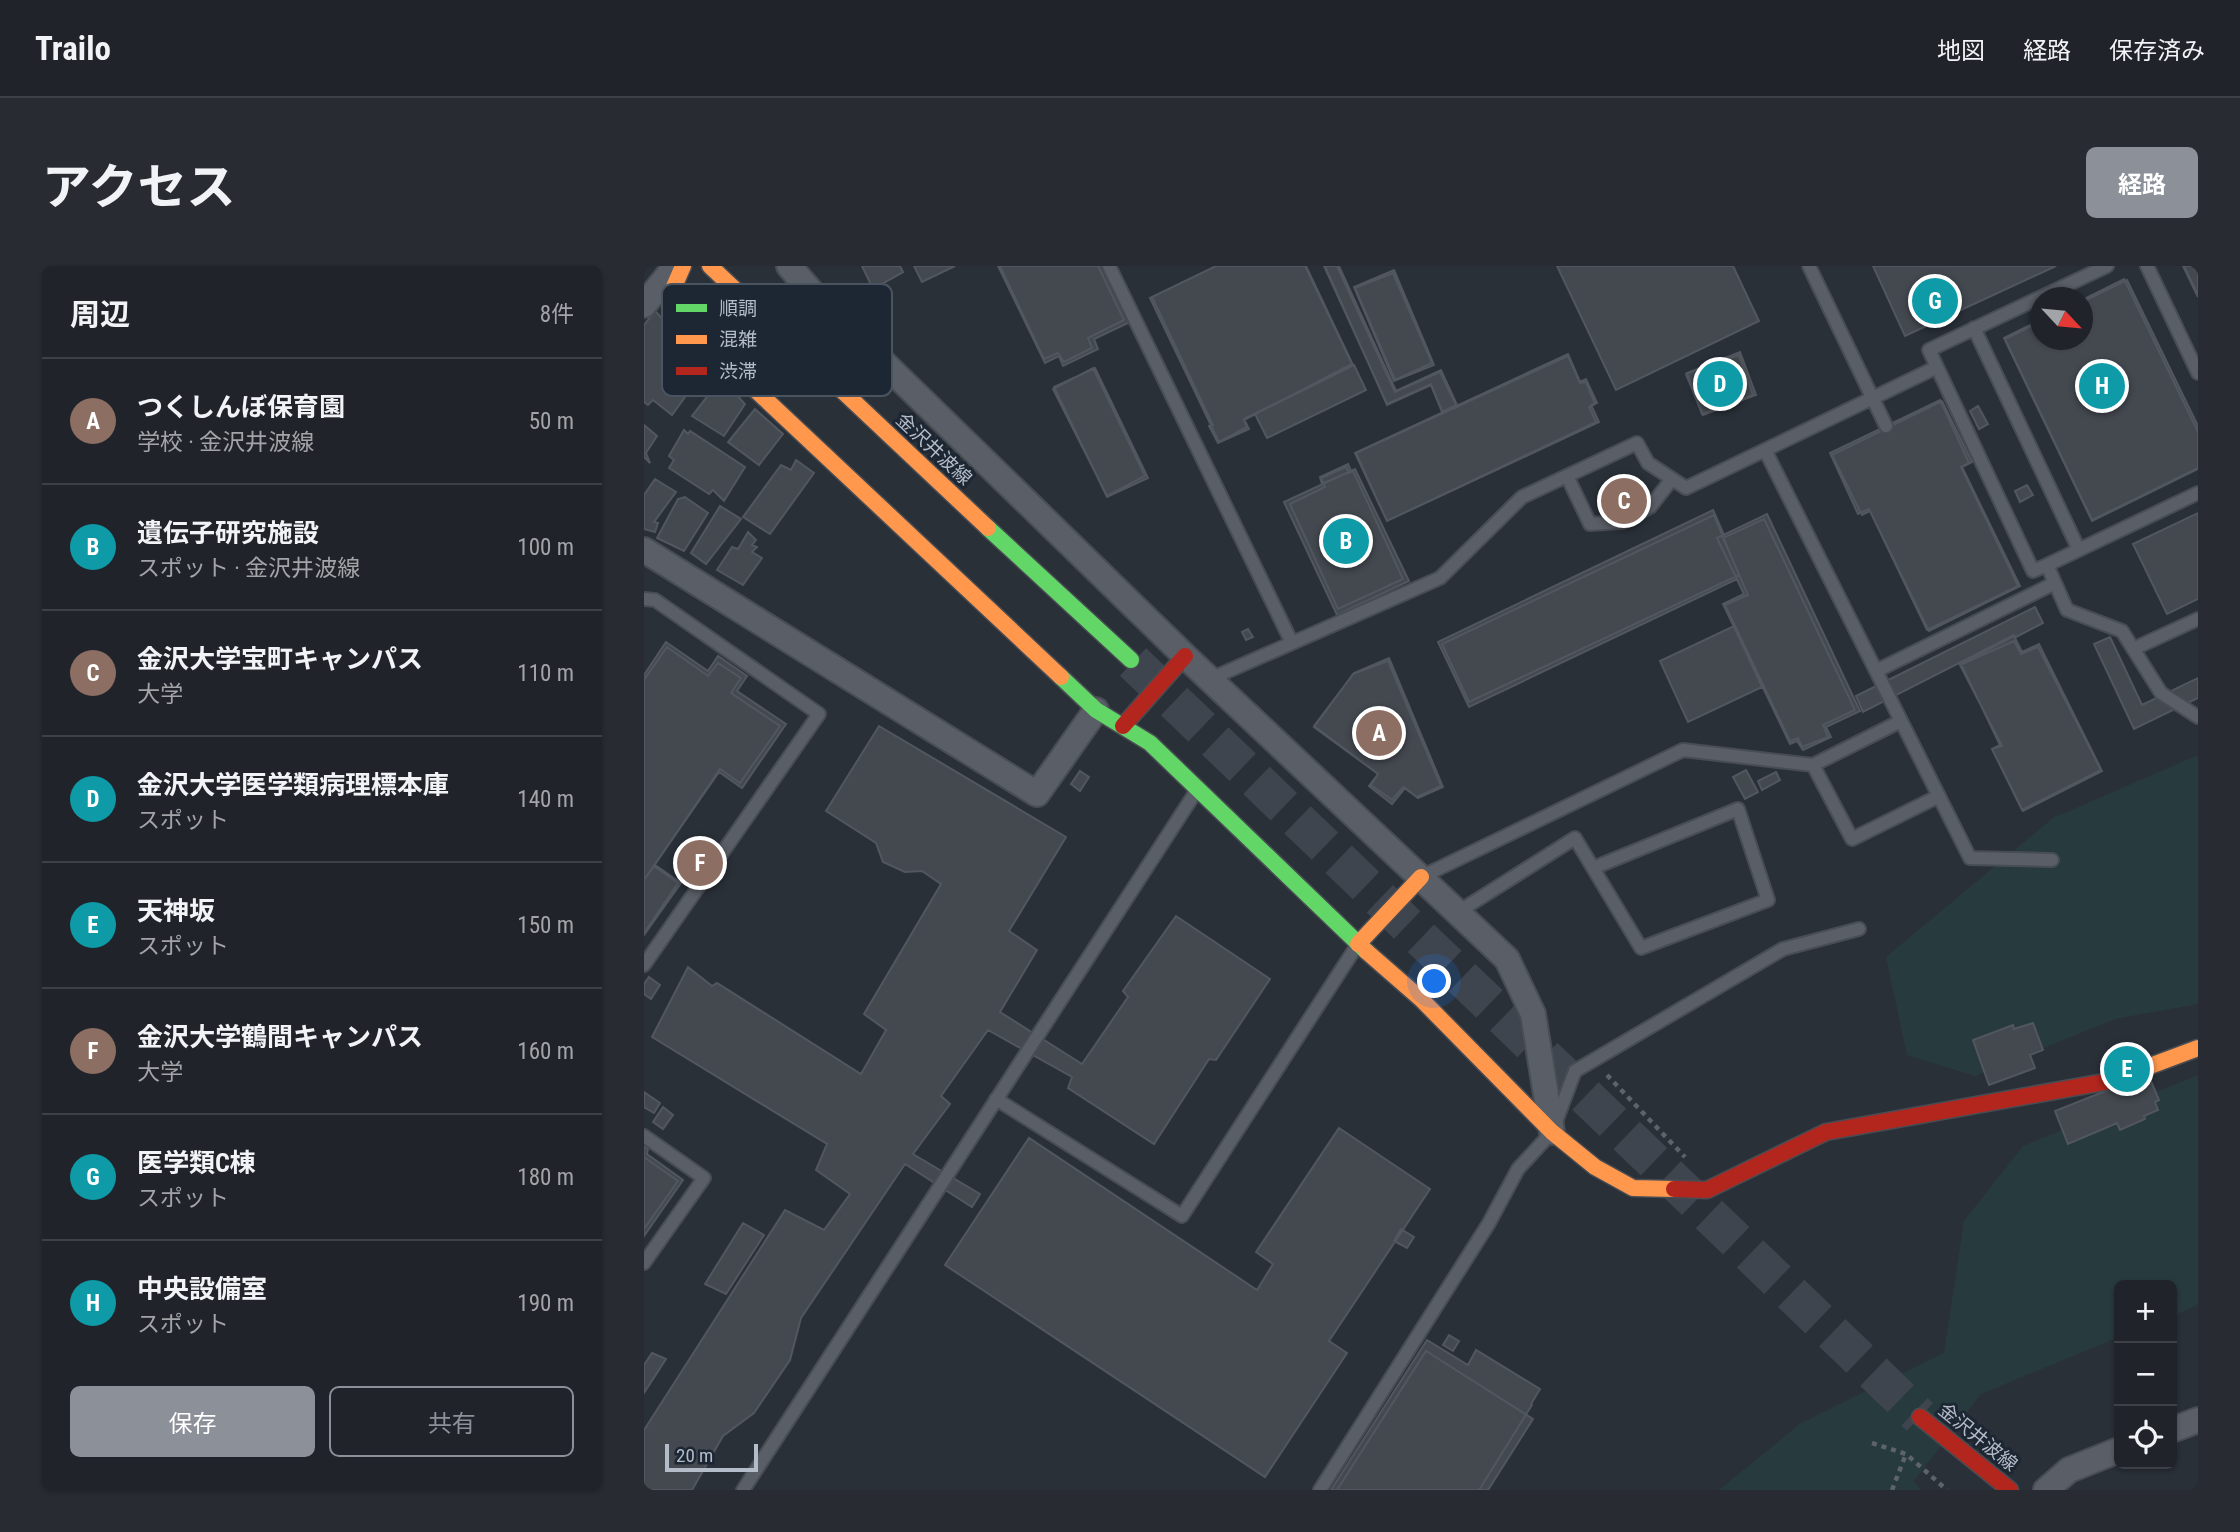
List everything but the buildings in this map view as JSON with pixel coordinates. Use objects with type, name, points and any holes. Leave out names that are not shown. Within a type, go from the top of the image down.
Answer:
[{"type":"street","points":[[644,305],[676,266]]},
{"type":"street","points":[[675,284],[683,266]]},
{"type":"street","name":"金沢井波線","points":[[710,266],[729,284]]},
{"type":"street","points":[[789,266],[805,284]]},
{"type":"street","points":[[892,371],[1185,656],[1507,959],[1533,1014],[1552,1132]]},
{"type":"street","points":[[761,396],[1096,710],[1150,743],[1358,944],[1421,999],[1552,1132],[1595,1167],[1633,1188],[1707,1190],[1826,1132],[2104,1083],[2198,1048]]},
{"type":"street","name":"金沢井波線","points":[[846,396],[1131,660]]},
{"type":"street","points":[[644,550],[1037,794],[1096,710]]},
{"type":"street","points":[[1123,726],[1185,656]]},
{"type":"street","points":[[1358,944],[1421,877]]},
{"type":"street","name":"金沢井波線","points":[[1920,1417],[2010,1490]]},
{"type":"street","points":[[2177,1428],[2198,1420]]},
{"type":"street","points":[[2050,1489],[2069,1470],[2114,1452]]},
{"type":"lane","points":[[1109,266],[1292,643]]},
{"type":"lane","points":[[1809,266],[1886,426]]},
{"type":"lane","points":[[2107,266],[1929,350],[2033,571],[2198,493]]},
{"type":"lane","points":[[2147,266],[2198,373]]},
{"type":"lane","points":[[1974,328],[2079,550]]},
{"type":"lane","points":[[1210,679],[1440,578],[1522,497],[1636,443],[1648,463],[1686,488],[1937,368]]},
{"type":"lane","points":[[1765,450],[1970,858],[2052,860]]},
{"type":"lane","points":[[1567,476],[1590,524],[1622,522],[1650,507],[1672,479]]},
{"type":"lane","points":[[2047,565],[2067,610],[2122,631],[2161,693],[2198,717]]},
{"type":"lane","points":[[1876,671],[2055,583]]},
{"type":"lane","points":[[644,599],[655,600],[819,713],[644,965]]},
{"type":"lane","points":[[2133,649],[2198,619]]},
{"type":"lane","points":[[1421,877],[1683,750],[1813,765],[1901,721]]},
{"type":"lane","points":[[1813,765],[1852,839],[1939,796]]},
{"type":"lane","points":[[743,1490],[1197,790]]},
{"type":"lane","points":[[1458,912],[1575,838],[1593,868],[1641,948],[1768,900],[1738,809],[1593,868]]},
{"type":"lane","points":[[1320,1490],[1489,1223],[1518,1169],[1552,1132],[1575,1071],[1783,949],[1859,929]]},
{"type":"lane","points":[[996,1099],[1182,1216],[1358,944]]},
{"type":"lane","points":[[644,1136],[704,1178],[644,1263]]},
{"type":"path","points":[[1604,1072],[1714,1186]]},
{"type":"path","points":[[1872,1443],[1906,1454],[1947,1490]]},
{"type":"path","points":[[1892,1490],[1906,1454]]},
{"type":"green space","points":[[2198,755],[2198,1004],[2115,1019],[1975,1076],[1907,1055],[1886,957],[2053,818]]},
{"type":"green space","points":[[2198,1075],[2198,1305],[2177,1314],[2177,1280],[2114,1280],[2114,1339],[1981,1394],[1914,1481],[1921,1490],[1719,1490],[1801,1423],[1944,1353],[1964,1221],[2023,1146]]},
{"type":"tunnel","points":[[1133,662],[1920,1417]]},
{"type":"traffic: fast","points":[[988,528],[1131,660]]},
{"type":"traffic: fast","points":[[1061,677],[1096,710],[1150,743],[1366,951]]},
{"type":"traffic: slow","points":[[675,284],[683,266]]},
{"type":"traffic: slow","points":[[710,266],[729,284]]},
{"type":"traffic: slow","points":[[762,396],[1061,677]]},
{"type":"traffic: slow","points":[[848,396],[988,528]]},
{"type":"traffic: slow","points":[[1358,944],[1421,877]]},
{"type":"traffic: slow","points":[[1366,951],[1421,999],[1552,1132],[1595,1167],[1633,1188],[1674,1189]]},
{"type":"traffic: slow","points":[[2110,1081],[2198,1048]]},
{"type":"traffic: jam","points":[[1123,726],[1185,656]]},
{"type":"traffic: jam","points":[[1674,1189],[1707,1190],[1826,1132],[2110,1081]]},
{"type":"traffic: jam","points":[[1920,1417],[2010,1490]]},
{"type":"place","name":"医学類C棟","points":[[1935,301]]},
{"type":"place","name":"金沢大学医学類病理標本庫","points":[[1720,384]]},
{"type":"place","name":"中央設備室","points":[[2102,386]]},
{"type":"place","name":"金沢大学宝町キャンパス","points":[[1624,501]]},
{"type":"place","name":"遺伝子研究施設","points":[[1346,541]]},
{"type":"place","name":"つくしんぼ保育園","points":[[1379,733]]},
{"type":"place","name":"金沢大学鶴間キャンパス","points":[[700,863]]},
{"type":"place","name":"天神坂","points":[[2127,1069]]}]
